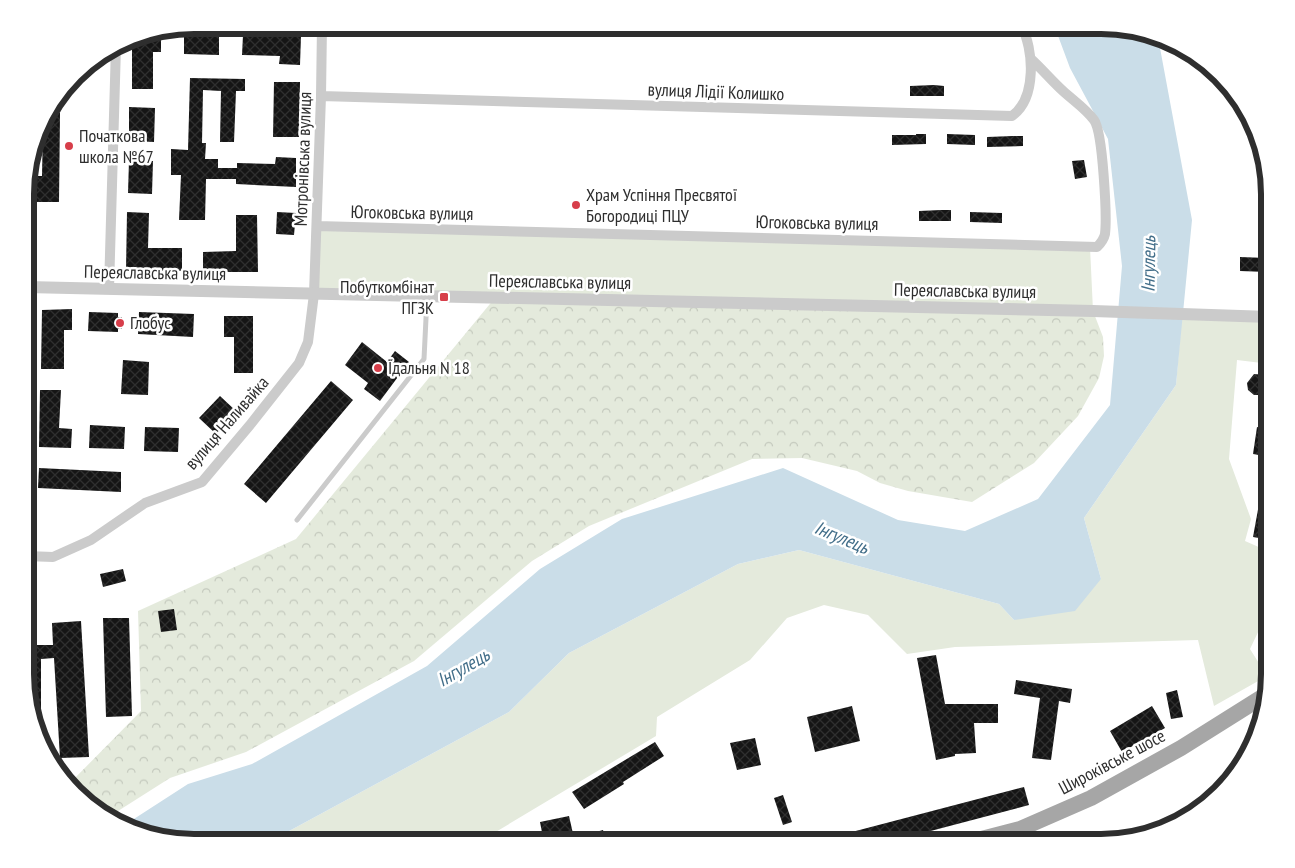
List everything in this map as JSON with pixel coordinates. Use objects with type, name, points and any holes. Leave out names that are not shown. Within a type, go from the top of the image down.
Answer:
[{"type":"main road","name":"Широківське шосе","points":[[1001,834],[1020,829],[1091,798],[1181,748],[1259,698]]},
{"type":"street","name":"Мотронівська вулиця","points":[[314,294],[322,34]]},
{"type":"street","name":"вулиця Лідії Колишко","points":[[321,96],[1012,116],[1018,112],[1024,103],[1029,86],[1031,58],[1026,34]]},
{"type":"street","points":[[108,289],[116,54]]},
{"type":"street","name":"Югоковська вулиця","points":[[317,226],[1097,246],[1101,243],[1104,236],[1105,225],[1103,172],[1098,127],[1083,108],[1062,90],[1031,58]]},
{"type":"street","name":"Переяславська вулиця","points":[[34,287],[1093,311],[1261,317]]},
{"type":"street","name":"вулиця Наливайка","points":[[34,556],[53,557],[91,540],[145,503],[202,482],[299,363],[308,342],[314,294]]},
{"type":"lane","points":[[297,520],[424,359],[427,297]]},
{"type":"green space","points":[[317,226],[1090,247],[1093,311],[314,294]]},
{"type":"green space","points":[[494,299],[1093,311],[1103,337],[1104,356],[1099,378],[1078,416],[1034,463],[972,502],[908,491],[880,483],[857,471],[802,458],[752,459],[589,526],[532,561],[414,661],[246,752],[170,778],[115,813],[96,801],[73,780],[141,711],[138,611],[296,539]]},
{"type":"green space","points":[[1182,314],[1261,320],[1261,363],[1237,360],[1229,459],[1251,519],[1245,541],[1261,548],[1261,626],[1250,649],[1261,666],[1261,679],[1214,706],[1198,640],[955,647],[907,654],[868,615],[824,605],[787,618],[750,660],[657,717],[656,736],[494,833],[284,834],[509,712],[569,653],[738,564],[799,550],[999,604],[1014,620],[1101,579],[1084,518],[1176,385]]},
{"type":"water","name":"Інгулець","points":[[1057,34],[1122,35],[1157,44],[1160,48],[1192,220],[1176,385],[1084,518],[1101,579],[1075,611],[1014,620],[999,604],[799,550],[738,564],[569,653],[509,712],[284,834],[183,834],[142,826],[130,821],[188,784],[252,764],[427,666],[540,569],[622,519],[783,468],[898,520],[965,531],[1038,499],[1110,405],[1122,266],[1108,139],[1070,68]]},
{"type":"building","points":[[184,34],[219,34],[219,55],[184,54]]},
{"type":"building","points":[[243,35],[301,36],[300,65],[279,64],[280,56],[242,55]]},
{"type":"building","points":[[161,37],[161,52],[153,52],[153,89],[132,89],[132,46]]},
{"type":"building","points":[[190,78],[245,79],[245,91],[236,91],[234,142],[220,142],[221,91],[203,90],[202,143],[206,143],[205,159],[218,159],[218,168],[237,168],[237,163],[275,164],[276,157],[296,158],[296,187],[236,184],[236,179],[206,179],[205,220],[179,220],[181,175],[171,175],[171,149],[188,150]]},
{"type":"building","points":[[274,82],[300,82],[299,137],[273,137]]},
{"type":"building","points":[[910,86],[944,86],[944,96],[910,96]]},
{"type":"building","points":[[129,107],[155,108],[154,142],[129,141]]},
{"type":"building","points":[[60,113],[59,202],[34,202],[35,176],[42,176],[43,142],[55,114]]},
{"type":"building","points":[[926,134],[926,144],[892,145],[892,135]]},
{"type":"building","points":[[947,134],[975,135],[975,145],[947,144]]},
{"type":"building","points":[[1023,136],[1023,146],[987,147],[987,137]]},
{"type":"building","points":[[129,160],[153,161],[152,194],[128,193]]},
{"type":"building","points":[[1084,160],[1087,177],[1075,179],[1072,161]]},
{"type":"building","points":[[951,210],[951,221],[919,221],[919,211]]},
{"type":"building","points":[[127,212],[149,213],[148,248],[182,248],[182,271],[126,270]]},
{"type":"building","points":[[277,212],[296,213],[294,235],[276,234]]},
{"type":"building","points":[[970,212],[1002,213],[1002,223],[970,222]]},
{"type":"building","points":[[236,215],[257,215],[258,272],[203,272],[203,252],[236,251]]},
{"type":"building","points":[[1240,257],[1261,258],[1261,272],[1240,271]]},
{"type":"building","points":[[72,309],[72,330],[64,330],[64,369],[41,369],[42,310]]},
{"type":"building","points":[[89,312],[118,313],[118,317],[122,317],[122,329],[118,329],[118,332],[88,331]]},
{"type":"building","points":[[139,312],[194,314],[193,337],[138,334]]},
{"type":"building","points":[[224,316],[253,316],[253,373],[234,373],[234,337],[224,337]]},
{"type":"building","points":[[362,342],[387,362],[395,351],[409,362],[380,401],[364,389],[368,383],[345,365]]},
{"type":"building","points":[[123,360],[149,362],[148,395],[121,394]]},
{"type":"building","points":[[1254,374],[1261,375],[1261,395],[1254,395],[1248,390],[1247,383]]},
{"type":"building","points":[[331,381],[353,400],[266,503],[244,484]]},
{"type":"building","points":[[40,390],[61,390],[59,428],[72,429],[71,448],[39,447]]},
{"type":"building","points":[[220,396],[236,411],[216,434],[199,418]]},
{"type":"building","points":[[90,425],[125,427],[124,449],[89,448]]},
{"type":"building","points":[[145,427],[179,428],[178,452],[144,451]]},
{"type":"building","points":[[1257,427],[1261,428],[1261,455],[1253,454]]},
{"type":"building","points":[[39,468],[121,472],[121,492],[38,488]]},
{"type":"building","points":[[1261,493],[1261,538],[1253,537]]},
{"type":"building","points":[[123,569],[126,581],[103,587],[100,574]]},
{"type":"building","points":[[174,609],[177,630],[161,632],[158,611]]},
{"type":"building","points":[[103,618],[129,618],[132,716],[106,717]]},
{"type":"building","points":[[81,621],[89,757],[60,758],[54,658],[41,659],[41,721],[39,716],[35,695],[34,645],[53,645],[52,623]]},
{"type":"building","points":[[936,655],[945,704],[998,704],[998,723],[974,723],[976,753],[955,754],[955,756],[936,760],[917,658]]},
{"type":"building","points":[[1016,680],[1072,689],[1070,703],[1059,701],[1051,760],[1032,758],[1040,698],[1014,694]]},
{"type":"building","points":[[1177,690],[1183,717],[1171,719],[1166,693]]},
{"type":"building","points":[[852,706],[860,741],[815,752],[807,717]]},
{"type":"building","points":[[1152,706],[1165,728],[1122,752],[1110,731]]},
{"type":"building","points":[[755,738],[761,765],[737,770],[730,743]]},
{"type":"building","points":[[655,742],[664,756],[584,809],[572,792]]},
{"type":"building","points":[[1024,787],[1029,805],[919,834],[848,833]]},
{"type":"building","points":[[783,795],[792,822],[783,825],[774,798]]},
{"type":"building","points":[[569,816],[573,834],[542,834],[540,822]]},
{"type":"building","points":[[603,830],[604,834],[588,834]]},
{"type":"place","name":"Початкова школа №67","points":[[69,146]]},
{"type":"place","name":"Храм Успіння Пресвятої Богородиці ПЦУ","points":[[576,205]]},
{"type":"place","name":"Побуткомбінат ПГЗК","points":[[444,297]]},
{"type":"place","name":"Глобус","points":[[120,323]]},
{"type":"place","name":"Їдальня N 18","points":[[378,368]]}]
